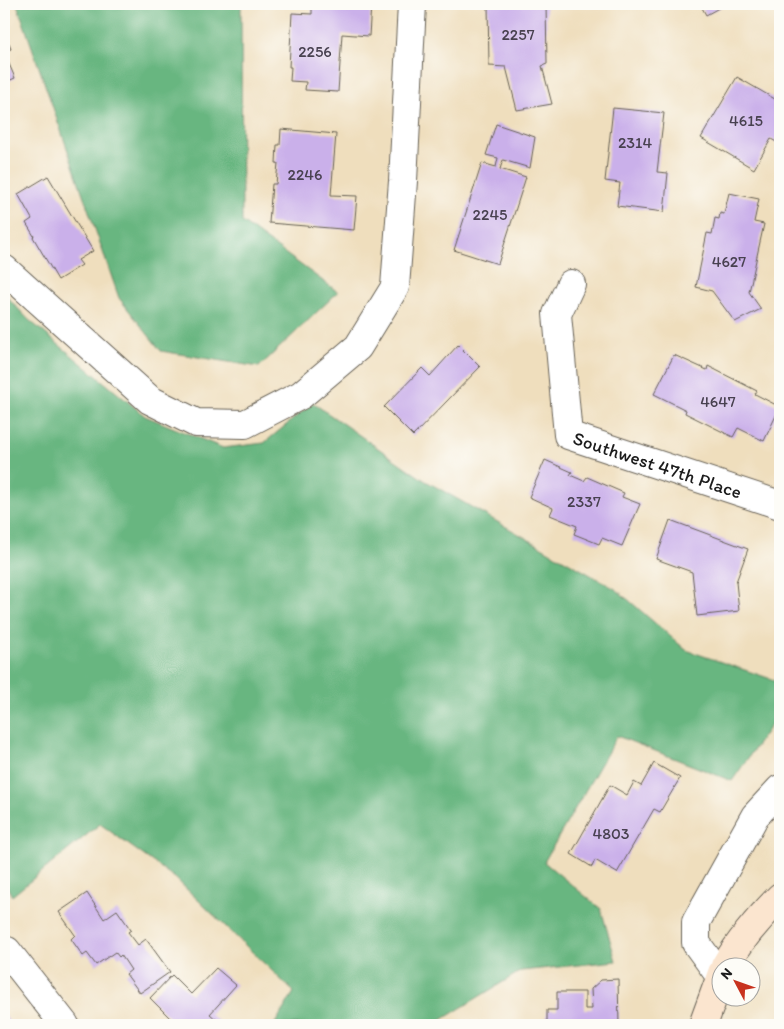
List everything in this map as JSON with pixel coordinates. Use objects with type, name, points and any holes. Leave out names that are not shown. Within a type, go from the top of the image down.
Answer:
[{"type":"main road","points":[[731,956],[757,920],[780,897]]},
{"type":"main road","points":[[703,1025],[712,1000]]},
{"type":"street","points":[[4,269],[150,400],[196,423],[245,424],[302,395],[358,347],[395,287],[403,181],[412,4]]},
{"type":"street","name":"Southwest 47th Place","points":[[572,284],[557,314],[568,435],[780,505]]},
{"type":"street","points":[[712,961],[696,943],[696,922],[755,816],[780,789]]},
{"type":"street","points":[[7,951],[65,1025]]},
{"type":"green space","points":[[17,4],[241,4],[242,222],[338,292],[259,367],[161,351],[119,298]]},
{"type":"green space","points":[[4,294],[29,320],[145,416],[223,448],[264,443],[313,403],[424,480],[617,590],[686,650],[780,682],[780,712],[732,781],[617,736],[544,862],[601,909],[616,961],[521,971],[438,1022],[439,1025],[274,1025],[294,992],[175,878],[100,824],[12,896],[4,881]]},
{"type":"building","points":[[312,4],[371,4],[369,36],[342,34],[338,92],[305,90],[306,82],[290,81],[292,13],[312,14]]},
{"type":"building","points":[[488,4],[546,4],[547,64],[542,66],[552,104],[517,110],[506,67],[489,66]]},
{"type":"building","points":[[700,4],[726,4],[706,15]]},
{"type":"building","points":[[4,31],[11,49],[4,52]]},
{"type":"building","points":[[4,52],[15,78],[4,83]]},
{"type":"building","points":[[737,77],[780,102],[780,144],[771,139],[754,169],[701,138]]},
{"type":"building","points":[[613,108],[664,113],[657,172],[668,173],[664,212],[617,206],[620,183],[605,181]]},
{"type":"building","points":[[496,124],[535,137],[530,168],[503,160],[500,169],[526,177],[498,264],[454,250],[482,163],[496,167],[498,158],[486,155]]},
{"type":"building","points":[[281,129],[336,134],[331,195],[357,196],[354,230],[269,223],[272,184],[276,184],[277,145],[280,145]]},
{"type":"building","points":[[48,176],[93,251],[78,260],[82,265],[58,280],[26,223],[32,219],[18,194]]},
{"type":"building","points":[[729,193],[759,199],[754,222],[764,224],[749,292],[761,309],[735,322],[712,291],[696,287],[707,233],[712,234],[715,218],[719,219],[720,213],[724,214]]},
{"type":"building","points":[[458,345],[480,367],[413,436],[384,407],[422,368],[430,376]]},
{"type":"building","points":[[674,355],[707,370],[708,366],[757,391],[755,394],[780,407],[764,441],[738,428],[733,437],[685,413],[686,410],[654,394]]},
{"type":"building","points":[[545,460],[572,472],[570,475],[584,481],[587,477],[624,493],[622,497],[640,504],[622,546],[602,538],[599,544],[574,534],[577,526],[550,515],[553,508],[529,497]]},
{"type":"building","points":[[670,520],[748,549],[736,582],[739,611],[697,616],[692,572],[656,559]]},
{"type":"building","points":[[654,763],[680,778],[660,812],[654,809],[617,873],[595,860],[592,867],[571,854],[610,785],[627,795],[634,782],[641,786]]},
{"type":"building","points":[[87,893],[104,919],[117,910],[131,930],[128,932],[138,945],[146,939],[170,972],[140,993],[126,974],[131,970],[121,955],[119,957],[115,952],[96,965],[87,953],[83,956],[71,939],[75,935],[59,912]]},
{"type":"building","points":[[216,968],[236,985],[210,1014],[223,1025],[167,1025],[172,1020],[150,998],[172,975],[191,994]]},
{"type":"building","points":[[618,979],[619,1025],[547,1025],[547,1010],[557,1010],[557,992],[585,992],[585,1009],[592,1009],[591,989],[601,980]]},
{"type":"building","points":[[4,1014],[11,1025],[4,1025]]}]
